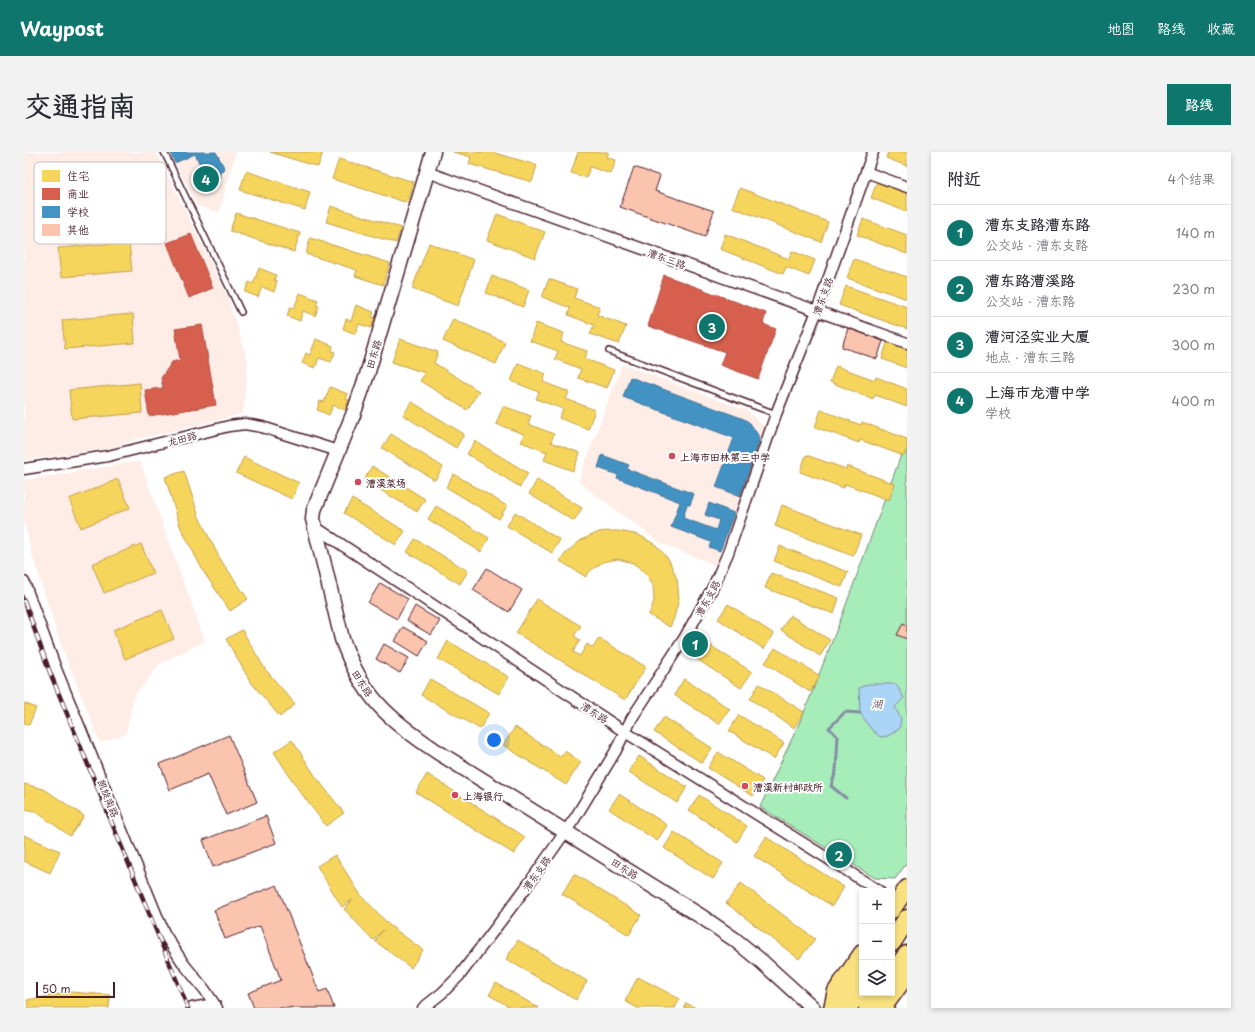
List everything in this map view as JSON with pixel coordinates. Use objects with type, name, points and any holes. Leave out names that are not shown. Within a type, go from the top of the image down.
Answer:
[{"type":"highway","points":[[895,937],[907,919]]},
{"type":"highway","points":[[895,943],[907,926]]},
{"type":"highway","points":[[895,971],[907,955]]},
{"type":"highway","points":[[855,1000],[869,996]]},
{"type":"main road","points":[[894,924],[897,906],[907,888]]},
{"type":"main road","points":[[832,1008],[836,991],[859,957]]},
{"type":"main road","points":[[883,1008],[907,975]]},
{"type":"main road","points":[[855,1000],[859,985]]},
{"type":"street","name":"田东路","points":[[433,152],[367,375],[353,414],[314,510],[313,518],[315,527],[342,639],[348,656],[358,677],[371,697],[390,718],[411,734],[702,916],[761,961],[813,1008]]},
{"type":"street","name":"漕东支路","points":[[423,1008],[442,993],[460,975],[520,896],[566,831],[585,803],[615,752],[632,718],[685,637],[706,601],[721,572],[731,546],[776,414],[817,311],[873,152]]},
{"type":"street","name":"漕东三路","points":[[427,172],[907,343]]},
{"type":"street","points":[[866,172],[907,187]]},
{"type":"street","name":"龙田路","points":[[24,469],[108,456],[229,426],[244,424],[262,427],[338,451]]},
{"type":"street","name":"漕东路","points":[[315,527],[625,732],[874,888]]},
{"type":"street","name":"凯旋南路","points":[[24,582],[56,669],[164,932],[183,963],[215,1006]]},
{"type":"street","name":"凯旋南路","points":[[192,1008],[215,1006]]},
{"type":"lane","points":[[164,152],[241,312]]},
{"type":"lane","points":[[609,351],[776,414]]},
{"type":"shaded area","points":[[24,152],[156,152],[161,162],[34,162],[34,244],[166,244],[166,172],[228,297],[248,362],[243,414],[138,439],[112,448],[24,460]]},
{"type":"shaded area","points":[[170,152],[236,152],[219,213],[197,206]]},
{"type":"shaded area","name":"上海市田林第三中学","points":[[622,364],[748,411],[767,430],[715,565],[662,544],[578,482]]},
{"type":"shaded area","points":[[140,461],[205,641],[160,664],[134,697],[126,734],[100,743],[61,645],[33,558],[24,522],[24,480]]},
{"type":"green space","points":[[907,439],[907,863],[895,879],[875,878],[760,807],[803,715],[840,621]]},
{"type":"water","name":"湖","points":[[868,684],[896,684],[904,698],[895,707],[901,719],[899,729],[888,736],[880,737],[871,729],[860,713],[859,688]]},
{"type":"building: 住宅","points":[[270,152],[323,152],[318,167]]},
{"type":"building: 住宅","points":[[453,152],[491,152],[537,165],[532,182],[469,164],[471,157]]},
{"type":"building: 住宅","points":[[578,152],[609,152],[607,157],[616,160],[611,174],[590,167],[586,178],[571,173]]},
{"type":"building: 住宅","points":[[888,152],[907,152],[907,166],[886,158]]},
{"type":"building: 住宅","points":[[339,159],[414,182],[408,203],[332,179]]},
{"type":"building: 住宅","points":[[246,171],[310,192],[305,210],[240,190]]},
{"type":"building: 住宅","points":[[877,182],[907,193],[907,212],[871,198]]},
{"type":"building: 住宅","points":[[740,188],[828,222],[821,242],[732,207]]},
{"type":"building: 住宅","points":[[331,206],[401,228],[396,243],[326,222]]},
{"type":"building: 住宅","points":[[236,213],[300,233],[294,252],[230,231]]},
{"type":"building: 住宅","points":[[497,214],[545,232],[535,258],[487,240]]},
{"type":"building: 住宅","points":[[863,219],[907,235],[907,254],[857,235]]},
{"type":"building: 住宅","points":[[725,234],[789,259],[792,251],[815,260],[809,276],[786,267],[783,274],[720,249]]},
{"type":"building: 住宅","points":[[310,238],[390,263],[383,285],[355,276],[357,270],[306,254]]},
{"type":"building: 住宅","points":[[429,243],[474,260],[458,306],[412,289]]},
{"type":"building: 住宅","points":[[105,244],[129,244],[132,271],[61,277],[58,248]]},
{"type":"building: 住宅","points":[[854,259],[907,277],[907,299],[847,278]]},
{"type":"building: 住宅","points":[[259,268],[276,275],[274,280],[277,281],[274,292],[262,287],[258,297],[245,292],[249,282],[253,284]]},
{"type":"building: 住宅","points":[[492,276],[529,290],[523,307],[486,293]]},
{"type":"building: 住宅","points":[[549,279],[577,289],[574,298],[600,307],[597,315],[626,326],[619,344],[590,334],[594,325],[568,315],[570,308],[542,297]]},
{"type":"building: 住宅","points":[[846,286],[907,307],[907,329],[839,305]]},
{"type":"building: 住宅","points":[[300,293],[318,300],[316,305],[319,306],[315,316],[303,311],[300,321],[287,316],[290,307],[294,308]]},
{"type":"building: 住宅","points":[[356,305],[374,312],[372,317],[375,318],[371,328],[359,324],[356,334],[343,329],[346,319],[351,321]]},
{"type":"building: 住宅","points":[[133,314],[135,343],[65,349],[62,320]]},
{"type":"building: 住宅","points":[[453,319],[505,342],[496,364],[443,341]]},
{"type":"building: 住宅","points":[[536,323],[564,333],[561,342],[587,351],[585,359],[614,370],[607,388],[578,378],[581,369],[555,359],[558,351],[530,341]]},
{"type":"building: 住宅","points":[[316,339],[333,346],[332,351],[335,352],[331,362],[319,358],[315,368],[302,363],[306,353],[310,355]]},
{"type":"building: 住宅","points":[[400,339],[438,352],[434,363],[479,391],[467,410],[420,381],[425,373],[392,362]]},
{"type":"building: 住宅","points":[[888,340],[907,347],[907,368],[882,359]]},
{"type":"building: 住宅","points":[[518,363],[546,374],[543,382],[569,392],[566,399],[595,410],[588,429],[559,418],[563,409],[536,399],[539,392],[511,381]]},
{"type":"building: 住宅","points":[[836,366],[875,380],[876,377],[907,389],[907,407],[875,395],[873,399],[830,382]]},
{"type":"building: 住宅","points":[[140,383],[142,413],[72,419],[69,390]]},
{"type":"building: 住宅","points":[[330,387],[348,394],[346,399],[349,400],[345,410],[333,405],[329,415],[317,410],[320,401],[324,402]]},
{"type":"building: 住宅","points":[[412,402],[464,434],[456,448],[403,415]]},
{"type":"building: 住宅","points":[[503,406],[531,416],[528,424],[554,434],[551,442],[580,453],[573,471],[544,460],[547,452],[521,442],[524,434],[496,424]]},
{"type":"building: 住宅","points":[[821,410],[861,425],[862,422],[907,439],[907,449],[904,456],[860,440],[859,443],[815,427]]},
{"type":"building: 住宅","points":[[391,434],[443,467],[435,480],[382,448]]},
{"type":"building: 住宅","points":[[475,441],[528,473],[520,487],[467,454]]},
{"type":"building: 住宅","points":[[806,455],[846,469],[847,466],[895,484],[889,500],[845,484],[844,488],[800,472]]},
{"type":"building: 住宅","points":[[244,457],[299,483],[292,499],[236,473]]},
{"type":"building: 住宅","points":[[372,466],[425,499],[417,512],[364,480]]},
{"type":"building: 住宅","points":[[184,471],[199,517],[220,559],[248,599],[230,611],[203,571],[180,526],[165,477]]},
{"type":"building: 住宅","points":[[454,474],[507,506],[499,519],[446,487]]},
{"type":"building: 住宅","points":[[118,479],[130,508],[81,528],[69,499]]},
{"type":"building: 住宅","points":[[537,480],[582,508],[574,521],[529,494]]},
{"type":"building: 住宅","points":[[352,499],[405,531],[396,545],[344,513]]},
{"type":"building: 住宅","points":[[782,505],[861,535],[853,556],[775,526]]},
{"type":"building: 住宅","points":[[436,506],[489,538],[481,552],[428,519]]},
{"type":"building: 住宅","points":[[515,512],[560,540],[552,553],[507,526]]},
{"type":"building: 住宅","points":[[619,531],[639,535],[656,545],[669,560],[677,579],[679,599],[670,627],[649,615],[654,601],[653,585],[645,572],[633,563],[618,559],[603,562],[590,571],[586,577],[560,561],[566,553],[581,540],[599,532]]},
{"type":"building: 住宅","points":[[415,539],[468,571],[460,584],[407,552]]},
{"type":"building: 住宅","points":[[141,544],[153,573],[104,593],[92,564]]},
{"type":"building: 住宅","points":[[780,546],[848,572],[842,587],[774,561]]},
{"type":"building: 住宅","points":[[771,573],[839,598],[834,614],[765,588]]},
{"type":"building: 住宅","points":[[537,599],[581,626],[574,636],[580,640],[573,652],[580,656],[587,644],[593,648],[599,638],[646,667],[625,700],[516,633]]},
{"type":"building: 住宅","points":[[728,604],[774,634],[764,649],[718,619]]},
{"type":"building: 住宅","points":[[162,610],[174,639],[125,659],[113,630]]},
{"type":"building: 住宅","points":[[790,615],[830,640],[820,656],[781,630]]},
{"type":"building: 住宅","points":[[242,630],[265,669],[295,704],[280,717],[250,681],[226,639]]},
{"type":"building: 住宅","points":[[448,641],[509,677],[499,694],[438,659]]},
{"type":"building: 住宅","points":[[705,642],[752,672],[741,688],[695,658]]},
{"type":"building: 住宅","points":[[775,648],[820,676],[810,692],[765,663]]},
{"type":"building: 住宅","points":[[430,679],[489,713],[480,729],[421,695]]},
{"type":"building: 住宅","points":[[684,679],[730,709],[719,724],[674,695]]},
{"type":"building: 住宅","points":[[759,684],[804,712],[794,728],[750,699]]},
{"type":"building: 住宅","points":[[24,703],[36,708],[29,725],[24,723]]},
{"type":"building: 住宅","points":[[739,715],[784,743],[774,759],[729,731]]},
{"type":"building: 住宅","points":[[664,717],[712,748],[702,763],[654,732]]},
{"type":"building: 住宅","points":[[515,727],[561,757],[565,751],[581,762],[566,785],[503,745]]},
{"type":"building: 住宅","points":[[292,740],[316,777],[344,813],[326,826],[298,789],[274,752]]},
{"type":"building: 住宅","points":[[718,752],[763,780],[753,796],[708,768]]},
{"type":"building: 住宅","points":[[639,756],[687,787],[677,803],[629,772]]},
{"type":"building: 住宅","points":[[427,774],[525,837],[514,854],[416,792]]},
{"type":"building: 住宅","points":[[24,784],[44,789],[84,816],[70,836],[35,811],[24,809]]},
{"type":"building: 住宅","points":[[619,794],[667,825],[657,841],[609,809]]},
{"type":"building: 住宅","points":[[699,795],[747,826],[737,842],[689,810]]},
{"type":"building: 住宅","points":[[674,832],[723,863],[713,879],[664,848]]},
{"type":"building: 住宅","points":[[24,835],[60,851],[50,873],[24,861]]},
{"type":"building: 住宅","points":[[766,837],[844,887],[832,906],[754,856]]},
{"type":"building: 住宅","points":[[335,855],[360,894],[389,925],[423,950],[411,968],[375,941],[383,930],[373,940],[344,909],[353,900],[342,907],[317,866]]},
{"type":"building: 住宅","points":[[574,874],[641,915],[629,935],[562,894]]},
{"type":"building: 住宅","points":[[741,883],[815,939],[799,959],[726,903]]},
{"type":"building: 住宅","points":[[518,940],[587,981],[576,1000],[506,959]]},
{"type":"building: 住宅","points":[[638,977],[680,999],[675,1008],[637,1008],[625,1001]]},
{"type":"building: 住宅","points":[[496,983],[539,1008],[512,1008],[489,995]]},
{"type":"building: 住宅","points":[[71,992],[110,995],[109,1008],[28,1008],[27,1000]]},
{"type":"building: 住宅","points":[[686,1003],[696,1008],[684,1008]]},
{"type":"building: 商业","points":[[191,234],[213,288],[189,298],[167,243]]},
{"type":"building: 商业","points":[[664,275],[766,313],[763,324],[776,329],[758,379],[720,365],[725,352],[648,326]]},
{"type":"building: 商业","points":[[202,325],[216,405],[149,416],[145,390],[163,388],[161,378],[172,362],[180,360],[175,329]]},
{"type":"building: 学校","points":[[170,152],[216,152],[225,169],[219,172],[221,177],[199,187],[193,173],[202,169],[195,154],[175,163]]},
{"type":"building: 学校","points":[[630,377],[744,419],[750,423],[758,435],[759,441],[740,496],[716,487],[734,438],[623,397]]},
{"type":"building: 学校","points":[[602,455],[629,465],[627,469],[694,494],[690,505],[687,505],[683,518],[716,530],[719,520],[705,515],[709,503],[734,513],[720,551],[709,547],[711,542],[671,527],[680,502],[617,478],[618,475],[598,468]]},
{"type":"building: 其他","points":[[634,167],[660,176],[655,191],[714,211],[705,237],[620,207]]},
{"type":"building: 其他","points":[[848,328],[883,341],[877,359],[842,347]]},
{"type":"building: 其他","points":[[487,568],[522,590],[509,612],[473,590]]},
{"type":"building: 其他","points":[[380,583],[408,599],[397,619],[368,603]]},
{"type":"building: 其他","points":[[415,606],[440,621],[431,635],[407,621]]},
{"type":"building: 其他","points":[[903,623],[907,625],[907,639],[897,635]]},
{"type":"building: 其他","points":[[403,627],[428,641],[419,656],[395,641]]},
{"type":"building: 其他","points":[[384,644],[409,658],[400,673],[376,659]]},
{"type":"building: 其他","points":[[229,735],[257,802],[226,815],[208,774],[170,790],[160,764]]},
{"type":"building: 其他","points":[[266,816],[276,843],[213,867],[203,840]]},
{"type":"building: 其他","points":[[277,885],[319,992],[327,989],[334,1008],[254,1008],[248,993],[281,980],[260,926],[225,939],[214,910]]},
{"type":"waterway","points":[[846,798],[831,786],[836,771],[838,737],[829,728],[845,712],[860,713]]},
{"type":"railway","points":[[24,600],[49,670],[188,1008]]},
{"type":"place","name":"上海市龙漕中学","points":[[206,179]]},
{"type":"place","name":"漕河泾实业大厦","points":[[712,327]]},
{"type":"place","name":"上海市田林第三中学","points":[[672,456]]},
{"type":"place","name":"漕溪菜场","points":[[358,482]]},
{"type":"place","name":"漕东支路漕东路","points":[[695,644]]},
{"type":"place","name":"漕溪新村邮政所","points":[[745,786]]},
{"type":"place","name":"上海银行","points":[[455,795]]},
{"type":"place","name":"漕东路漕溪路","points":[[839,855]]}]
